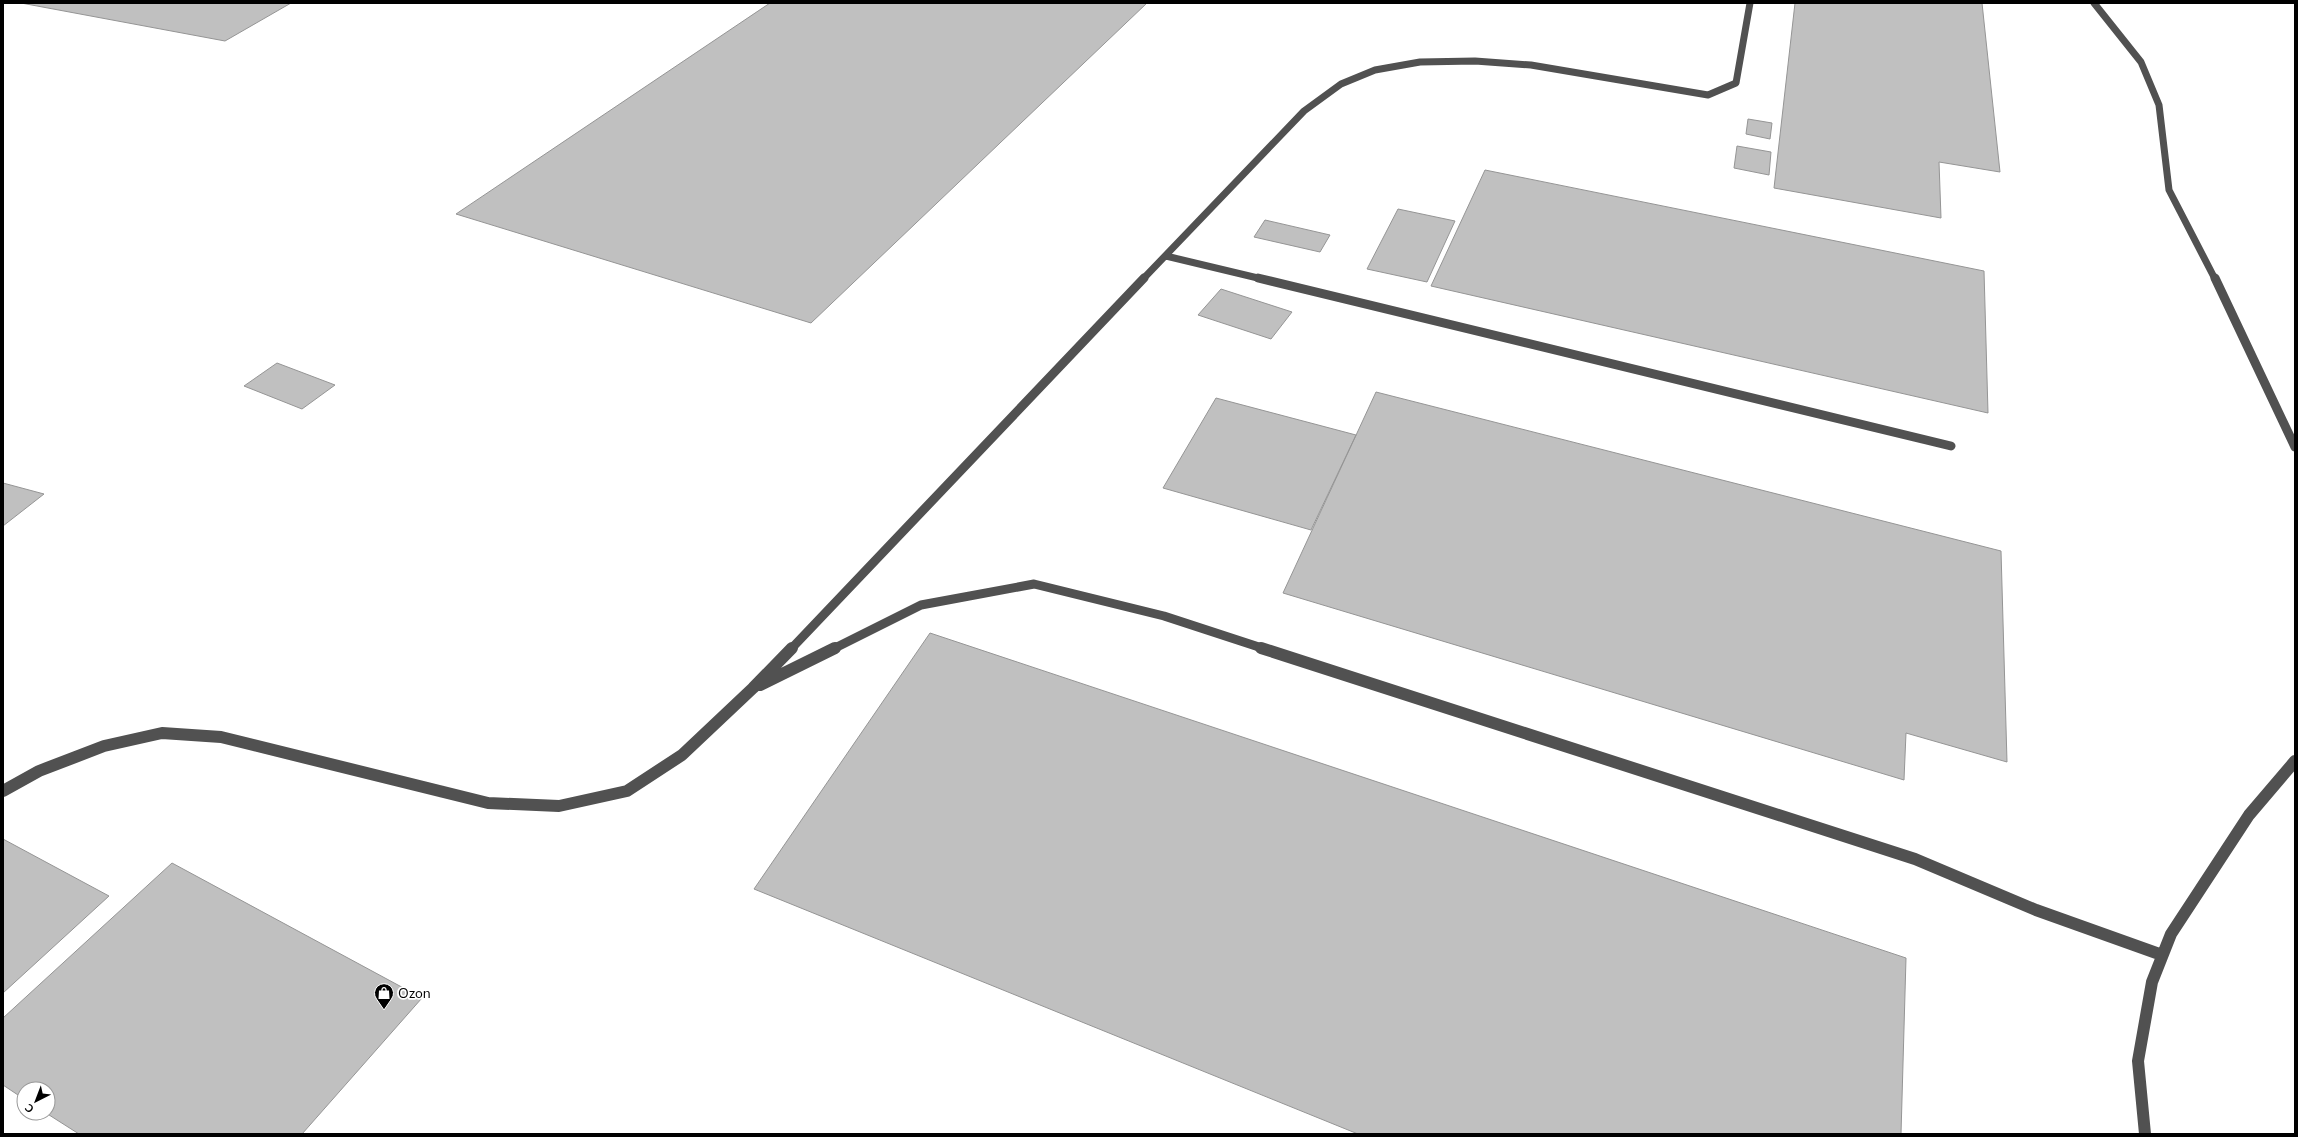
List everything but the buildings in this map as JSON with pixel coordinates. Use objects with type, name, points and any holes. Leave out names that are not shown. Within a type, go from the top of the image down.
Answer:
[{"type":"lane","points":[[3,791],[38,771],[104,746],[162,733],[221,737],[488,803],[559,806],[627,791],[682,755],[753,688],[1304,111],[1341,84],[1375,70],[1420,62],[1475,61],[1531,65],[1708,95],[1736,83],[1750,3]]},
{"type":"lane","points":[[2094,3],[2141,62],[2159,105],[2169,190],[2195,237],[2295,446]]},
{"type":"lane","points":[[1166,256],[1951,446]]},
{"type":"lane","points":[[753,688],[921,605],[1034,584],[1164,616],[1915,859],[2036,910],[2162,955]]},
{"type":"lane","points":[[2145,1134],[2138,1061],[2152,982],[2162,955],[2171,934],[2249,814],[2295,761]]},
{"type":"place","name":"Ozon","points":[[384,1010]]}]
